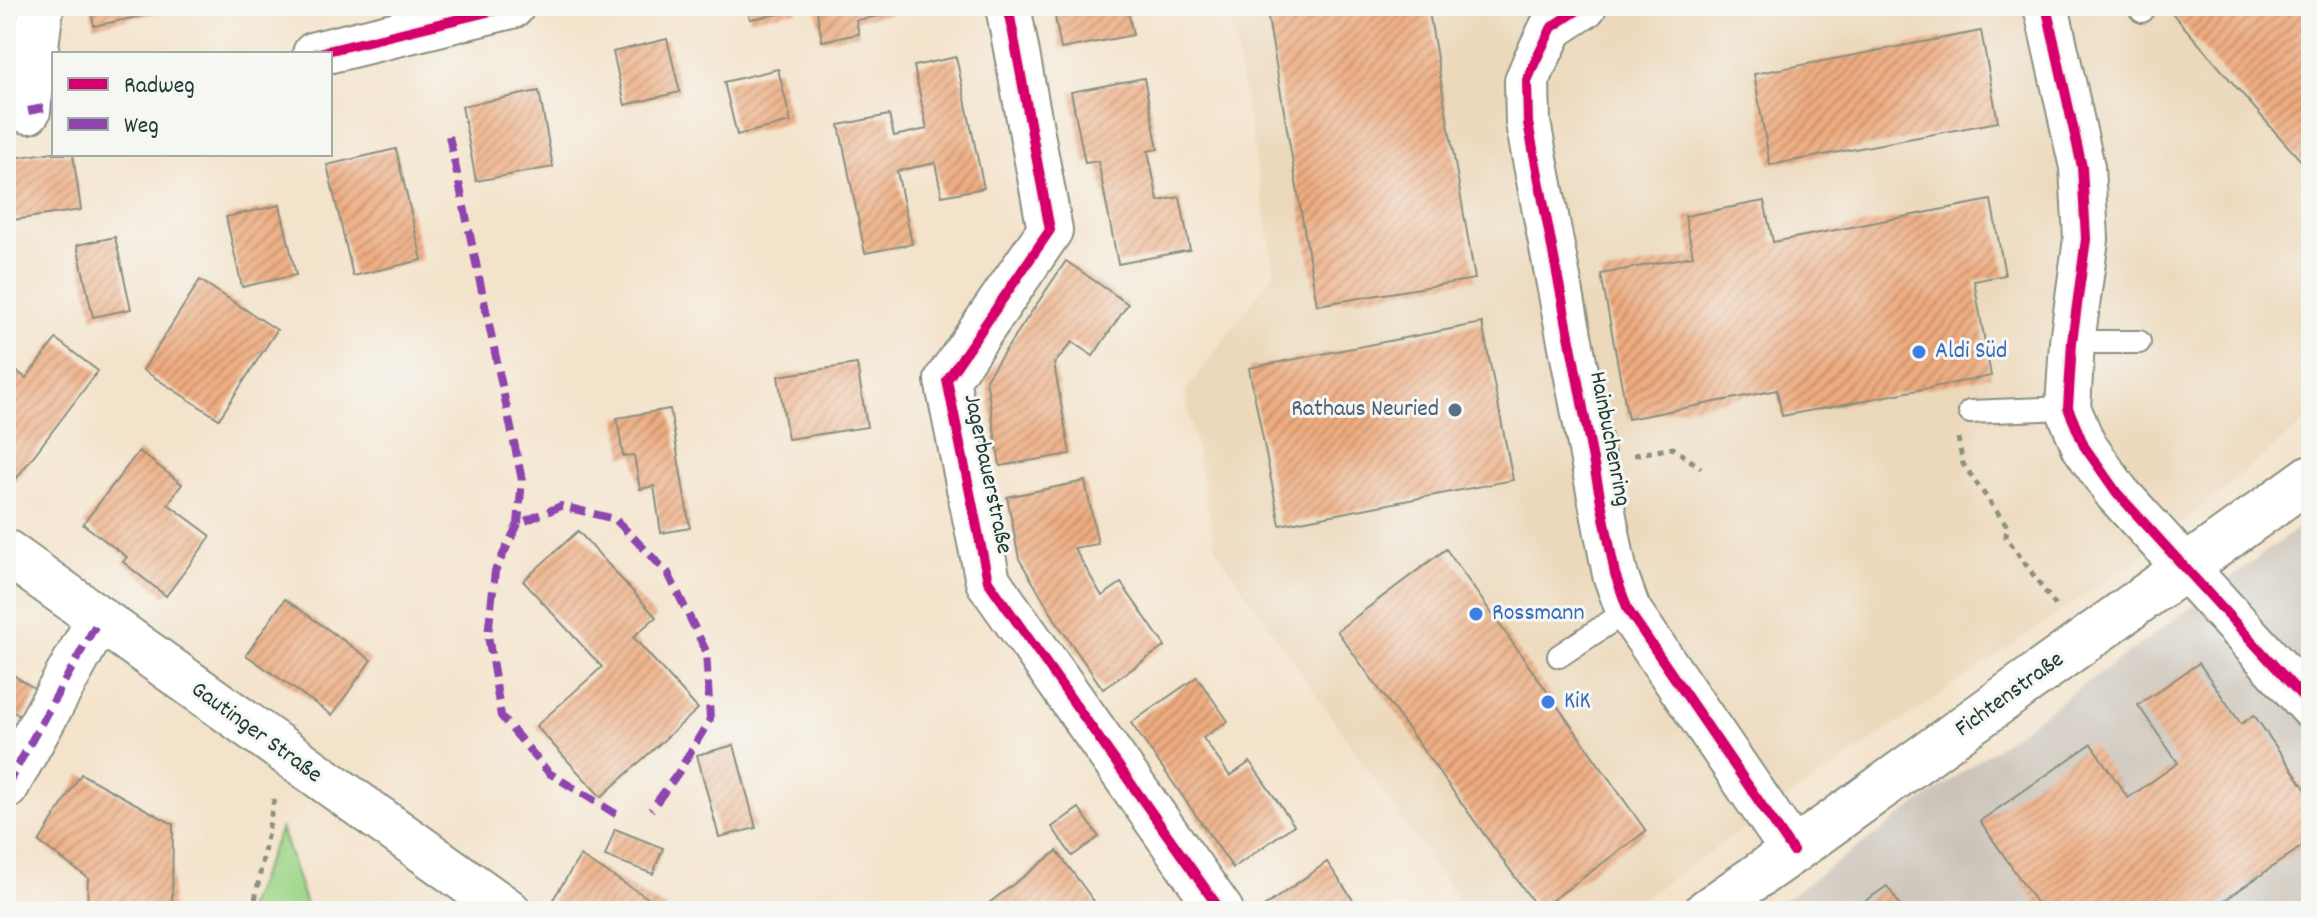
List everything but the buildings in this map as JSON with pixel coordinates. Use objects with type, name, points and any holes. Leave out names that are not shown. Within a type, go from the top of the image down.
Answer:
[{"type":"street","points":[[29,110],[41,6]]},
{"type":"street","points":[[323,52],[512,6]]},
{"type":"street","name":"Jagerbauerstraße","points":[[1008,6],[1050,230],[947,380],[988,581],[1221,911]]},
{"type":"street","name":"Hainbuchenring","points":[[1584,6],[1552,27],[1527,81],[1528,123],[1615,574],[1628,610],[1793,851]]},
{"type":"street","points":[[2046,6],[2082,167],[2086,239],[2072,342],[2068,408],[2084,446],[2117,493],[2311,706]]},
{"type":"street","name":"Fichtenstraße","points":[[1708,911],[2311,477]]},
{"type":"street","name":"Gautinger Straße","points":[[6,552],[508,911]]},
{"type":"street","points":[[6,787],[99,619]]},
{"type":"lane","points":[[2072,342],[2139,342]]},
{"type":"lane","points":[[1963,419],[2068,408]]},
{"type":"lane","points":[[1559,656],[1628,610]]},
{"type":"path","points":[[1963,419],[1963,464],[2007,526],[2006,537],[2058,610]]},
{"type":"path","points":[[1594,463],[1673,448],[1701,468]]},
{"type":"path","points":[[253,911],[283,752]]},
{"type":"shaded area","points":[[1229,6],[2311,6],[2311,417],[2148,552],[1624,911],[1465,911],[1216,549],[1185,392],[1275,271]]},
{"type":"shaded area","points":[[2311,518],[2311,911],[1769,911],[2188,610]]},
{"type":"green space","points":[[281,828],[308,911],[246,911]]},
{"type":"marked path","points":[[28,111],[52,106]]},
{"type":"marked path","points":[[449,136],[522,480],[518,524]]},
{"type":"marked path","points":[[616,814],[549,773],[501,716],[488,635],[495,571],[518,524],[561,506],[615,519],[668,573],[706,651],[710,719],[678,773],[651,810]]},
{"type":"marked path","points":[[6,787],[99,619]]},
{"type":"cycle path","points":[[323,52],[512,6]]},
{"type":"cycle path","points":[[1008,6],[1050,230],[947,380],[988,581],[1221,911]]},
{"type":"cycle path","points":[[1584,6],[1552,27],[1535,62],[1527,81],[1528,123],[1615,574],[1628,610],[1793,851]]},
{"type":"cycle path","points":[[2046,6],[2082,167],[2086,239],[2072,342],[2068,408],[2084,446],[2117,493],[2311,706]]},
{"type":"place","name":"Aldi Süd","points":[[1919,352]]},
{"type":"place","name":"Rathaus Neuried","points":[[1455,410]]},
{"type":"place","name":"Rossmann","points":[[1476,614]]},
{"type":"place","name":"KiK","points":[[1548,702]]}]
